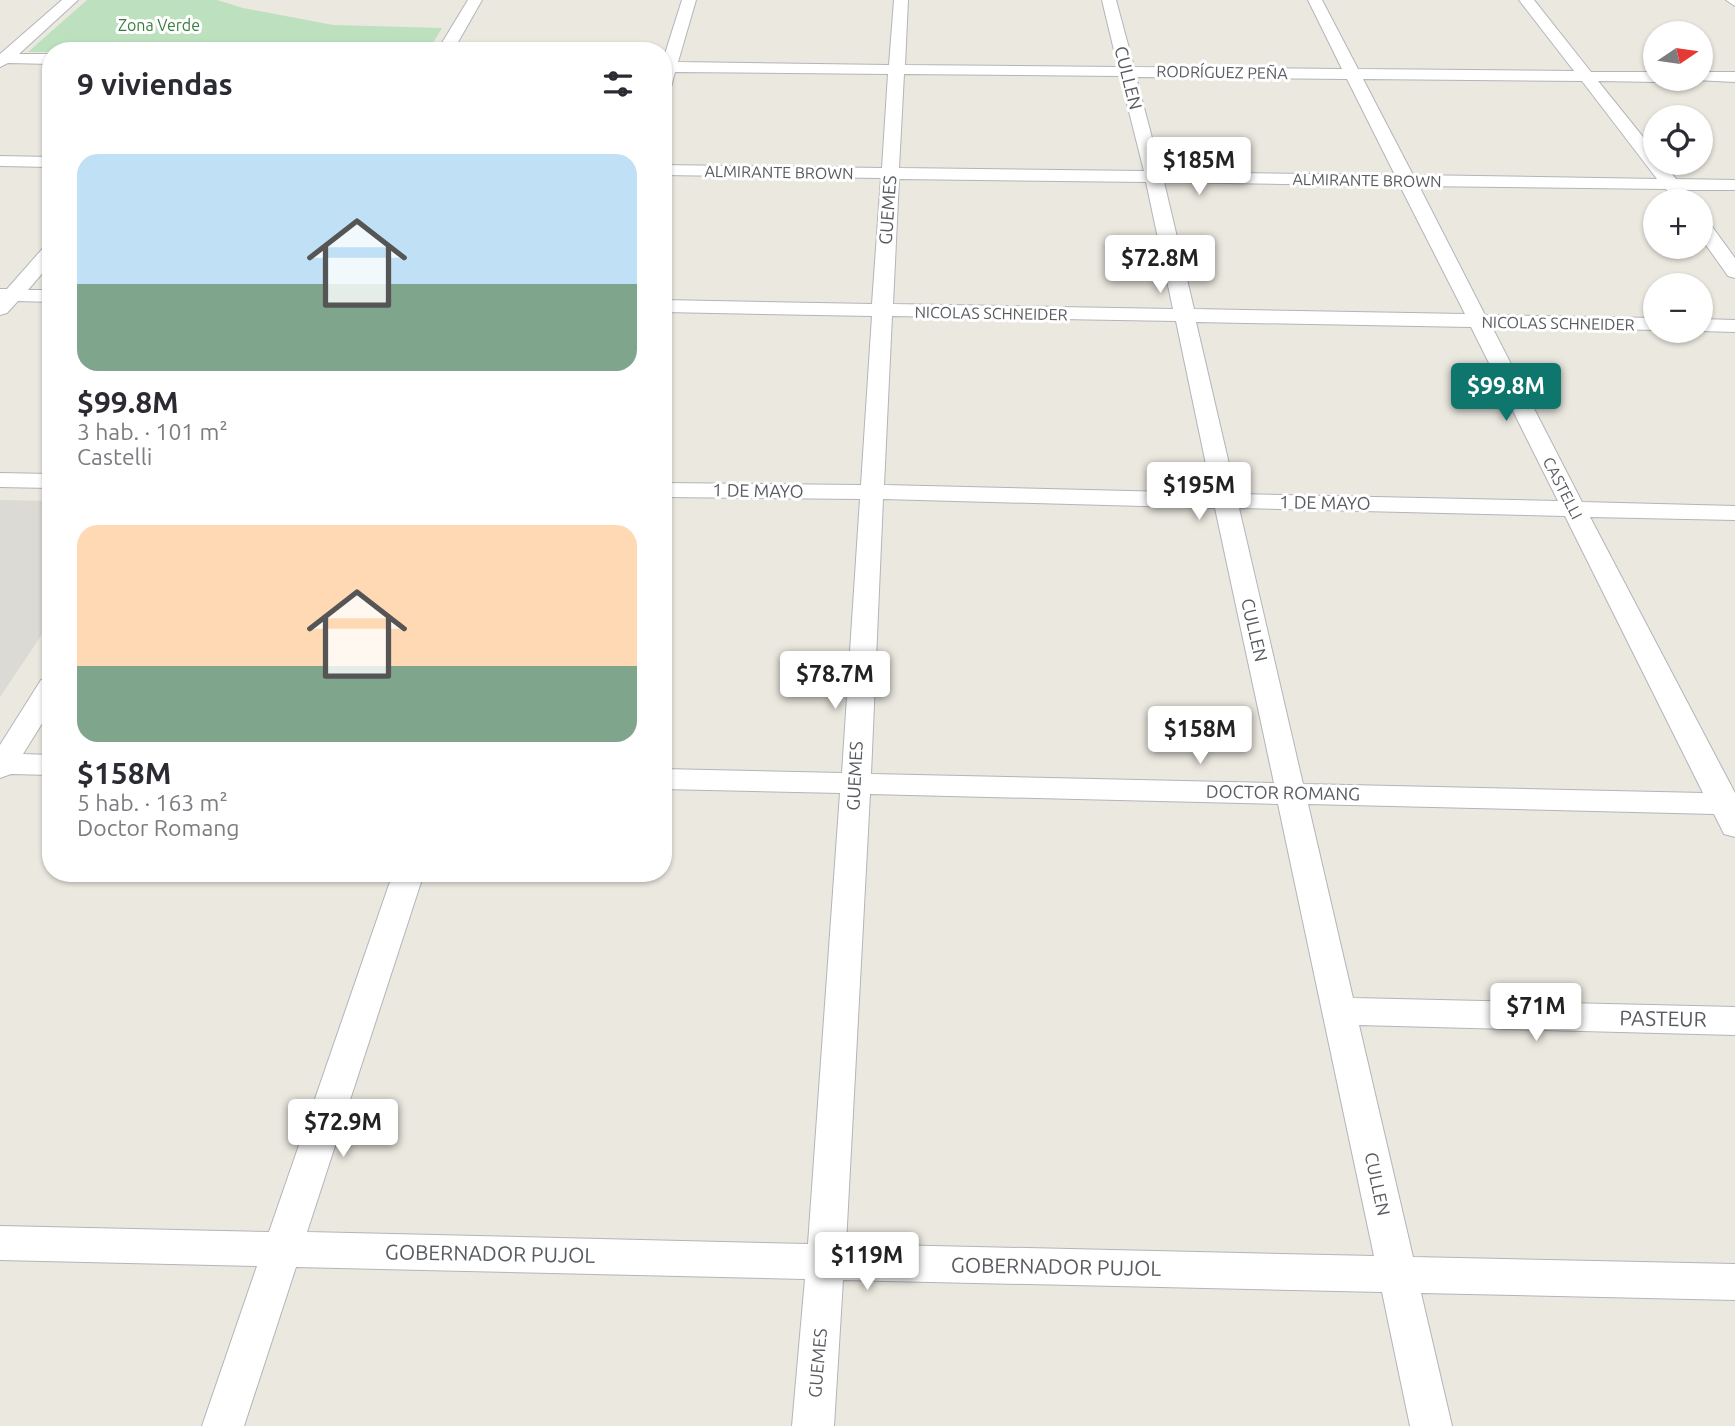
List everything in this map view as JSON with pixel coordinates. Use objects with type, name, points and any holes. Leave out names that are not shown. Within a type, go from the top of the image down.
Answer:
[{"type":"street","points":[[2,60],[71,0]]},
{"type":"street","points":[[450,42],[475,0]]},
{"type":"street","points":[[672,50],[690,0]]},
{"type":"street","name":"GUEMES","points":[[813,1426],[826,1262],[872,492],[880,310],[901,0]]},
{"type":"street","name":"CULLEN","points":[[1109,0],[1154,177],[1431,1426]]},
{"type":"street","name":"CASTELLI","points":[[1315,0],[1731,811]]},
{"type":"street","points":[[1526,0],[1674,189]]},
{"type":"street","points":[[2,60],[42,59]]},
{"type":"street","name":"RODRÍGUEZ PEÑA","points":[[672,67],[1643,77]]},
{"type":"street","points":[[1713,77],[1735,78]]},
{"type":"street","points":[[0,161],[42,162]]},
{"type":"street","name":"ALMIRANTE BROWN","points":[[672,170],[1735,185]]},
{"type":"street","points":[[1713,242],[1735,272]]},
{"type":"street","points":[[4,300],[42,260]]},
{"type":"street","points":[[4,300],[42,297]]},
{"type":"street","name":"NICOLAS SCHNEIDER","points":[[672,306],[1643,324]]},
{"type":"street","points":[[1713,325],[1735,326]]},
{"type":"street","points":[[0,480],[42,481]]},
{"type":"street","name":"1 DE MAYO","points":[[672,490],[872,492],[1735,513]]},
{"type":"street","points":[[1,766],[42,700]]},
{"type":"street","points":[[1,766],[42,765]]},
{"type":"street","name":"DOCTOR ROMANG","points":[[672,779],[1291,793],[1731,811]]},
{"type":"street","points":[[223,1426],[406,882]]},
{"type":"street","name":"PASTEUR","points":[[1339,1011],[1735,1021]]},
{"type":"street","name":"GOBERNADOR PUJOL","points":[[0,1242],[1735,1282]]},
{"type":"shaded area","points":[[0,500],[42,501],[42,634],[0,697]]},
{"type":"green space","name":"Zona Verde","points":[[87,0],[217,0],[243,8],[333,25],[442,28],[433,42],[42,42],[42,52],[28,52]]}]
